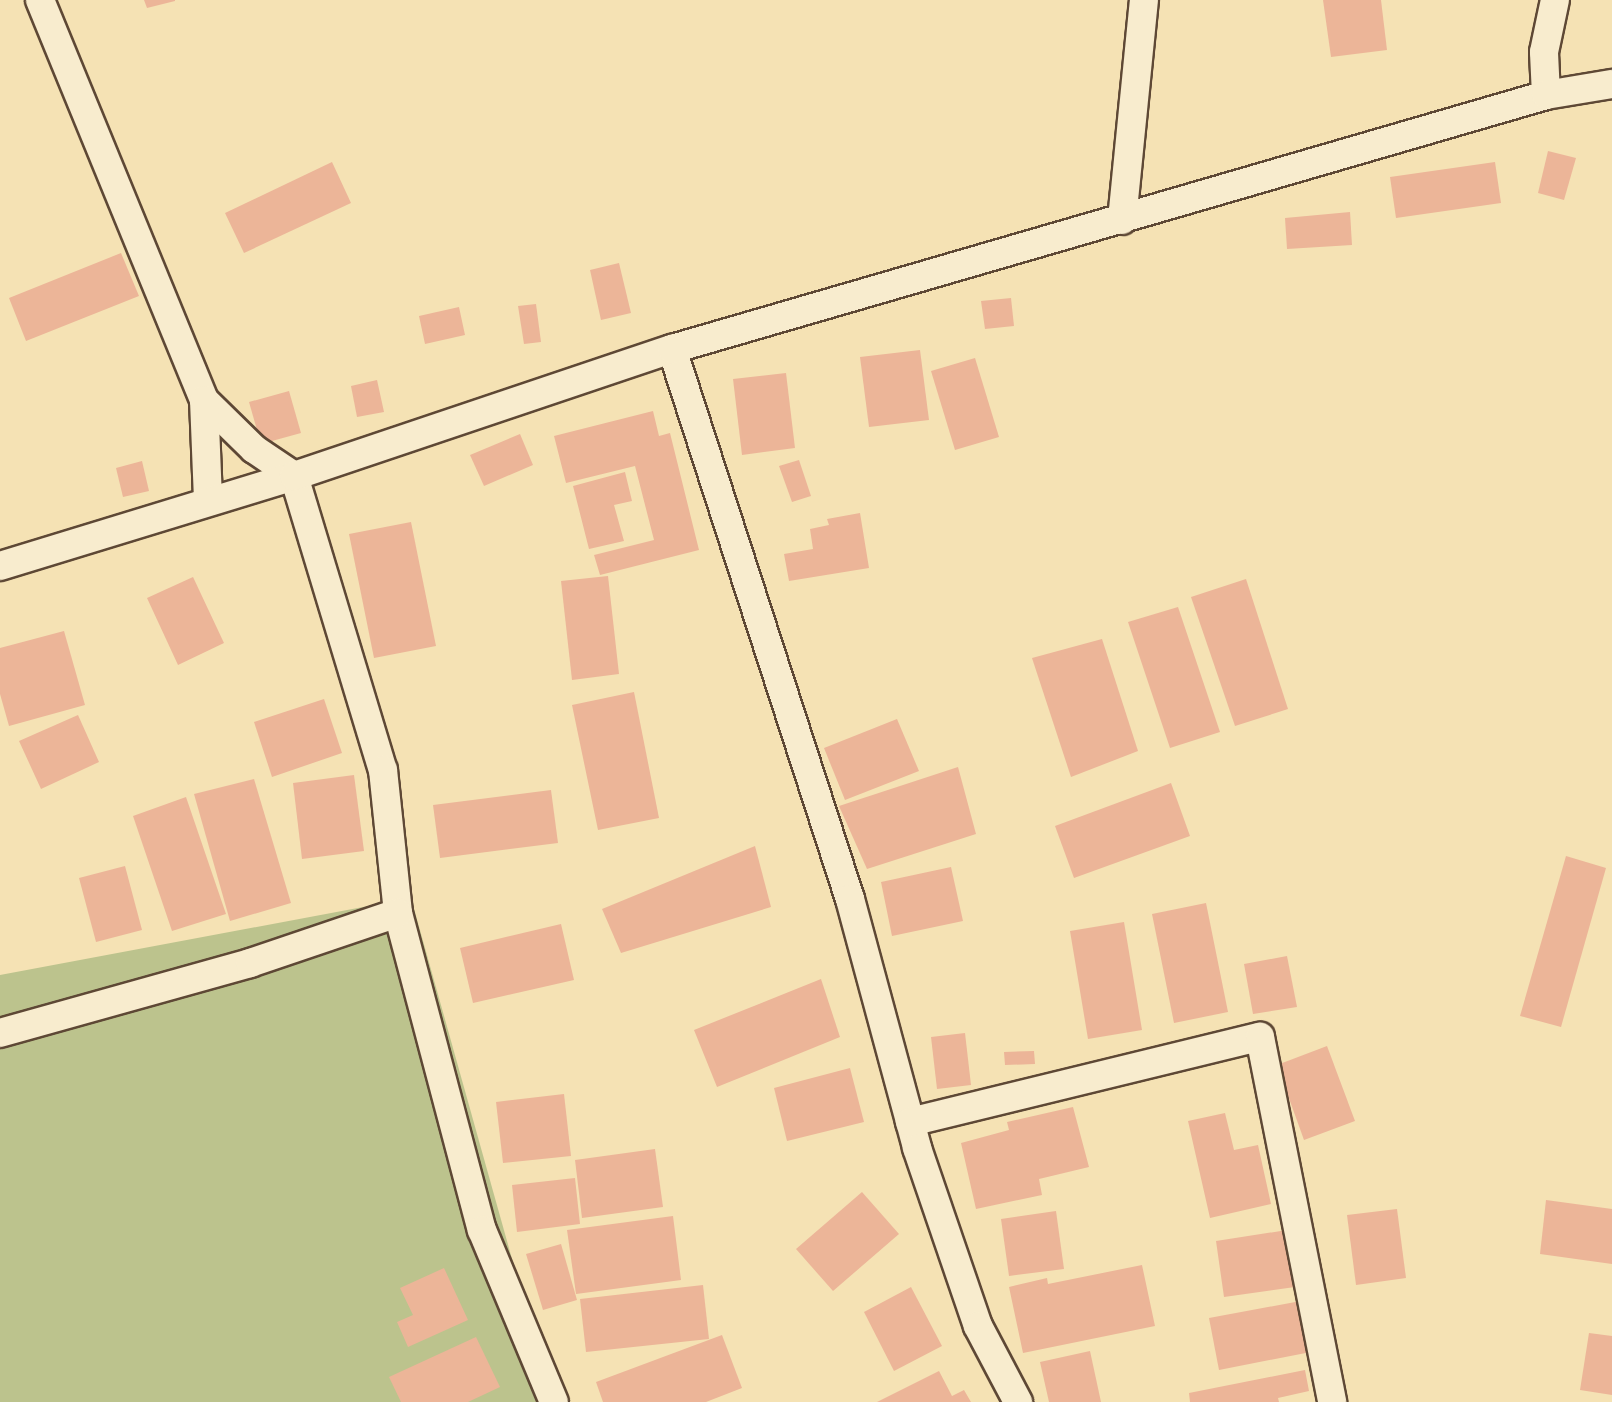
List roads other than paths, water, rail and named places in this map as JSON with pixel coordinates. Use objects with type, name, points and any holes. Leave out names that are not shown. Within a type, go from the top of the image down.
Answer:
[{"type":"street","points":[[40,0],[204,400],[208,500]]},
{"type":"street","points":[[1122,220],[1144,0]]},
{"type":"street","points":[[1546,95],[1544,52],[1555,0]]},
{"type":"street","points":[[0,566],[294,476],[672,349],[1546,95],[1612,84]]},
{"type":"street","points":[[672,349],[850,899],[910,1122],[978,1326],[1018,1402]]},
{"type":"street","points":[[204,400],[254,449],[294,476],[383,770],[398,913],[482,1230],[554,1402]]},
{"type":"street","points":[[0,1033],[250,963],[398,913]]},
{"type":"street","points":[[910,1122],[1260,1037],[1332,1402]]}]
